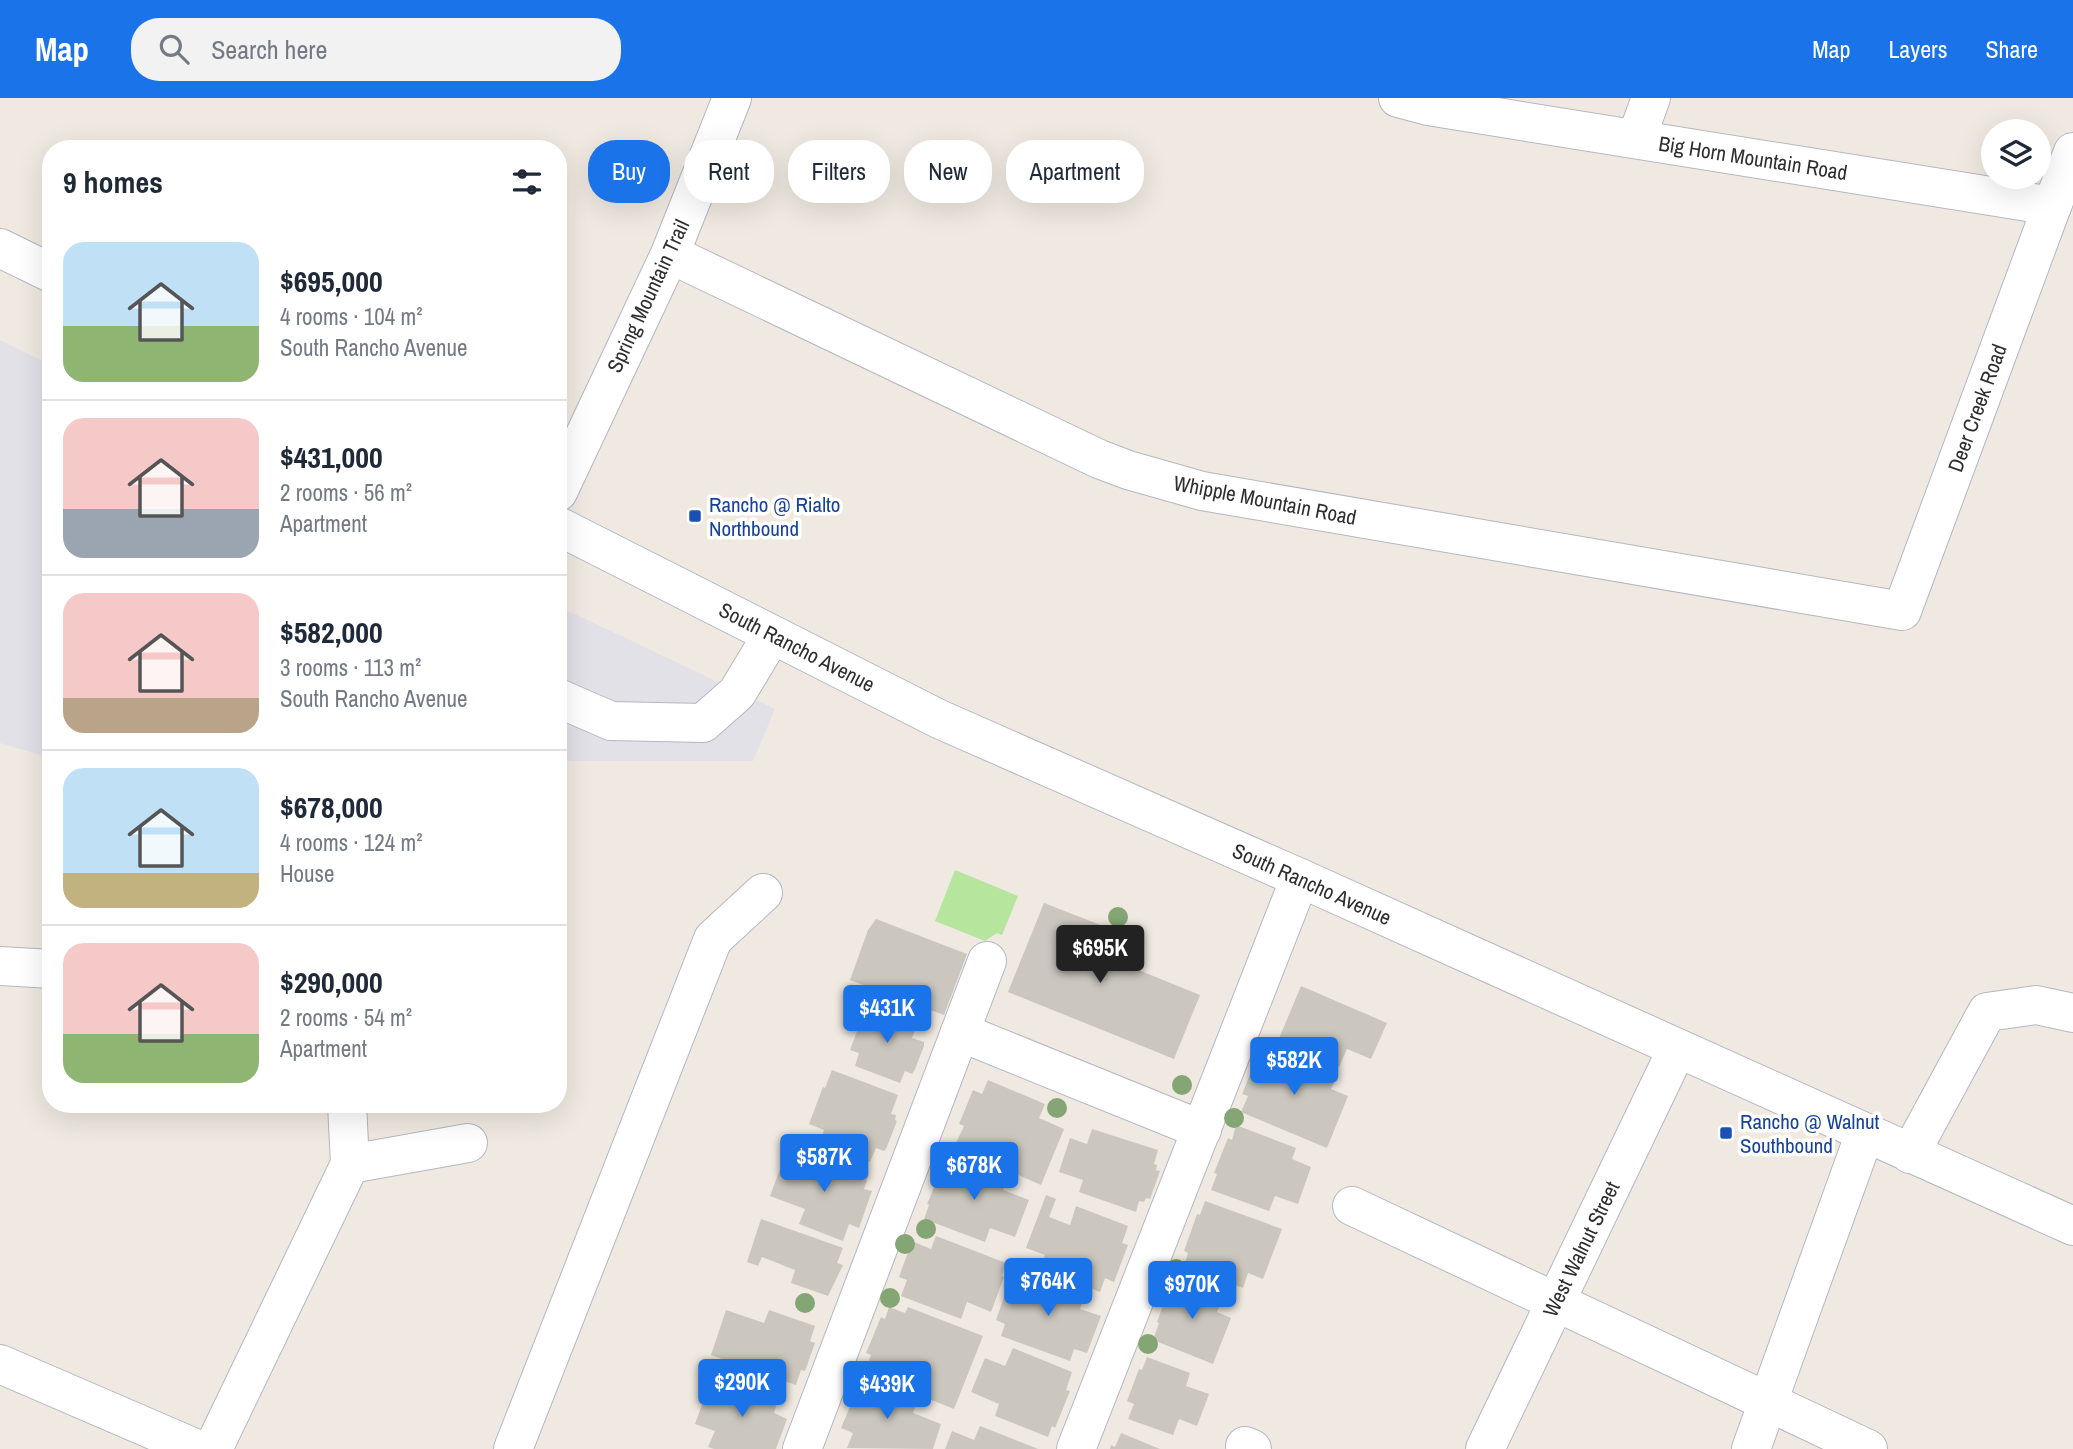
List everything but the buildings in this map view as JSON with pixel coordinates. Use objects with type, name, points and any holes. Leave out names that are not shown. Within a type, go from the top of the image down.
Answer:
[{"type":"street","name":"Spring Mountain Trail","points":[[567,473],[670,254],[732,98]]},
{"type":"street","name":"Big Horn Mountain Road","points":[[1398,98],[1428,106],[2052,206]]},
{"type":"street","points":[[1636,139],[1651,98]]},
{"type":"street","points":[[2052,206],[2073,152]]},
{"type":"street","name":"Deer Creek Road","points":[[1902,611],[2052,206]]},
{"type":"street","points":[[0,248],[42,269]]},
{"type":"street","name":"Whipple Mountain Road","points":[[670,254],[1099,459],[1153,478],[1202,491],[1902,611]]},
{"type":"street","name":"South Rancho Avenue","points":[[567,531],[939,719],[1300,878],[2073,1226]]},
{"type":"street","points":[[567,702],[611,721],[703,723],[737,693],[772,635]]},
{"type":"street","points":[[1076,1449],[1300,878]]},
{"type":"street","points":[[513,1449],[713,939],[763,893]]},
{"type":"street","points":[[802,1449],[987,961]]},
{"type":"street","points":[[0,966],[42,968]]},
{"type":"street","points":[[1910,1154],[1987,1012],[2036,1005],[2073,1013]]},
{"type":"street","points":[[960,1032],[1202,1130]]},
{"type":"street","name":"West Walnut Street","points":[[1485,1449],[1677,1049]]},
{"type":"street","points":[[213,1449],[350,1164],[347,1113]]},
{"type":"street","points":[[1751,1449],[1865,1133]]},
{"type":"street","points":[[350,1164],[468,1143]]},
{"type":"street","points":[[1352,1206],[1868,1449]]},
{"type":"street","points":[[0,1364],[197,1449]]},
{"type":"shaded area","points":[[0,340],[42,361],[42,755],[0,743]]},
{"type":"shaded area","points":[[567,610],[775,709],[753,761],[567,761]]},
{"type":"green space","points":[[955,870],[1018,896],[1002,935],[997,933],[985,941],[935,921]]},
{"type":"place","name":"Rancho @ Rialto Northbound","points":[[695,516]]},
{"type":"place","name":"Rancho @ Walnut Southbound","points":[[1726,1133]]}]
